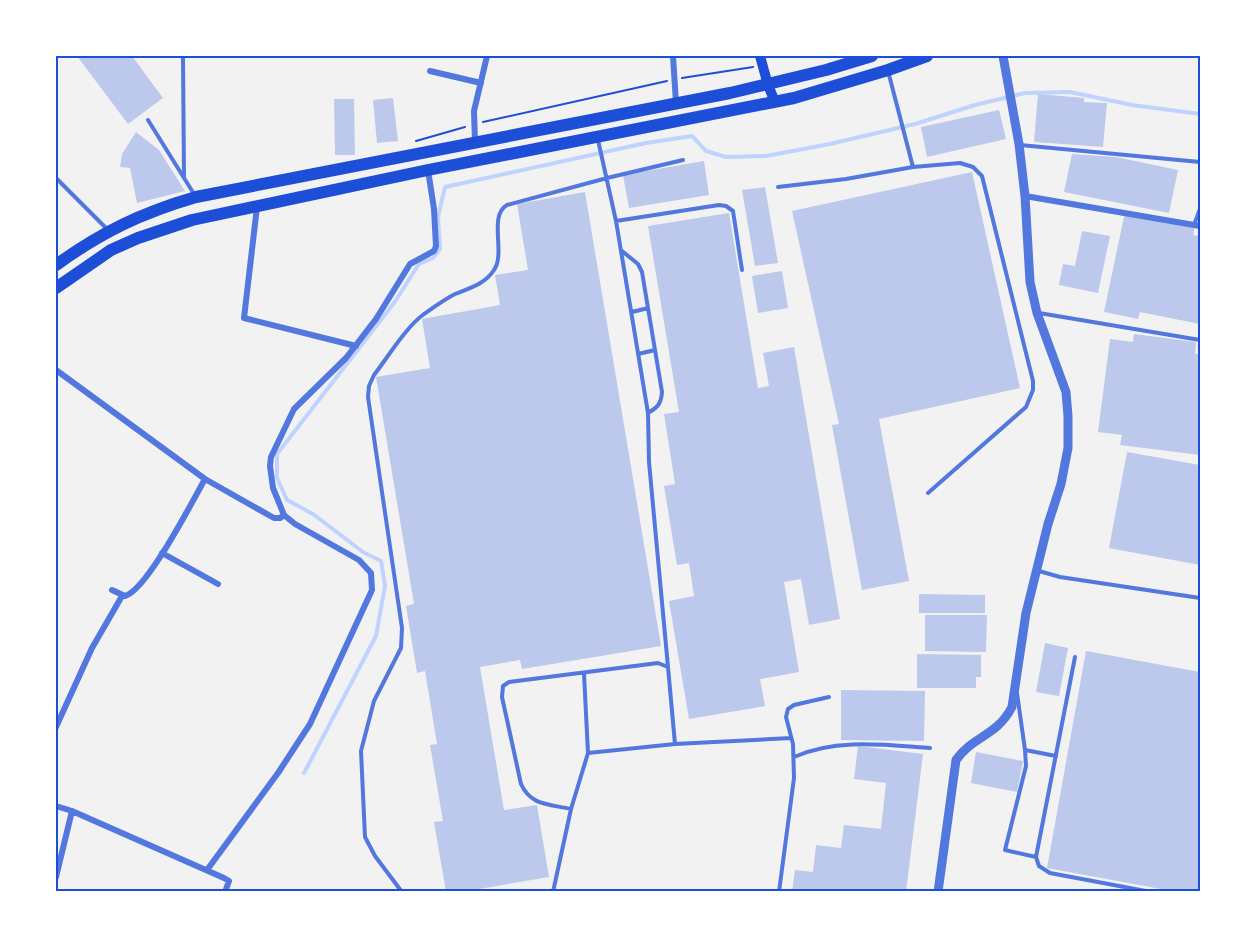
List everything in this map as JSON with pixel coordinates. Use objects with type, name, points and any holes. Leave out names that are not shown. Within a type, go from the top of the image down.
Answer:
[{"type":"highway","points":[[56,265],[109,230],[134,218],[196,197],[768,85],[872,56]]},
{"type":"highway","points":[[56,288],[111,250],[138,238],[192,220],[428,170],[598,140],[794,98],[927,56]]},
{"type":"main road","points":[[761,61],[775,102]]},
{"type":"street","points":[[476,142],[474,111],[487,56]]},
{"type":"street","points":[[673,56],[673,80],[677,103]]},
{"type":"street","points":[[938,891],[956,760],[964,748],[993,731],[1005,719],[1012,707],[1026,613],[1061,484],[1068,448],[1066,392],[1037,313],[1030,282],[1025,195],[1019,144],[1003,56]]},
{"type":"street","points":[[430,71],[481,83]]},
{"type":"street","points":[[209,871],[310,724],[372,590],[371,573],[359,560],[295,524],[284,515],[273,488],[270,466],[274,448],[294,409],[337,369],[356,346],[376,319],[410,264],[434,251],[436,246],[434,209],[428,170]]},
{"type":"street","points":[[1025,195],[1197,225]]},
{"type":"street","points":[[258,205],[243,318],[356,346]]},
{"type":"street","points":[[56,370],[205,479],[274,518],[284,515]]},
{"type":"street","points":[[112,590],[122,596],[128,596],[137,589],[162,554],[205,479]]},
{"type":"street","points":[[162,554],[218,584]]},
{"type":"street","points":[[56,727],[92,648],[122,596]]},
{"type":"street","points":[[56,806],[224,878],[229,881],[225,891]]},
{"type":"street","points":[[56,877],[72,811]]},
{"type":"lane","points":[[183,58],[184,177]]},
{"type":"lane","points":[[888,70],[913,167]]},
{"type":"lane","points":[[148,120],[196,197]]},
{"type":"lane","points":[[598,140],[622,251],[648,413],[649,462],[675,744]]},
{"type":"lane","points":[[1019,144],[1200,162]]},
{"type":"lane","points":[[402,891],[375,856],[365,837],[361,751],[374,701],[401,648],[402,628],[368,397],[369,386],[374,375],[417,320],[454,295],[474,287],[495,269],[498,260],[499,215],[502,208],[606,178],[683,160]]},
{"type":"lane","points":[[778,187],[846,179],[913,167],[960,163],[973,166],[982,176],[1033,381],[1033,390],[1026,407],[928,493]]},
{"type":"lane","points":[[56,178],[109,230]]},
{"type":"lane","points":[[616,221],[719,205],[726,206],[733,211],[742,270]]},
{"type":"lane","points":[[1197,225],[1200,209]]},
{"type":"lane","points":[[622,251],[638,264],[642,272],[662,392],[662,402],[648,413]]},
{"type":"lane","points":[[632,312],[648,308]]},
{"type":"lane","points":[[1037,313],[1200,340]]},
{"type":"lane","points":[[638,354],[655,350]]},
{"type":"lane","points":[[1036,570],[1060,577],[1200,598]]},
{"type":"lane","points":[[1075,657],[1036,857],[1039,866],[1050,873],[1151,891]]},
{"type":"lane","points":[[571,809],[531,800],[525,794],[502,691],[503,686],[509,682],[584,674],[651,663],[668,667]]},
{"type":"lane","points":[[553,891],[571,809],[588,753],[584,674]]},
{"type":"lane","points":[[1016,684],[1026,766],[1005,849],[1036,857]]},
{"type":"lane","points":[[779,891],[795,778],[794,757],[786,717],[788,709],[794,705],[829,697]]},
{"type":"lane","points":[[588,753],[675,744],[791,738]]},
{"type":"lane","points":[[794,757],[818,749],[844,745],[930,748]]},
{"type":"lane","points":[[1025,750],[1056,756]]},
{"type":"path","points":[[412,142],[475,124],[761,61]]},
{"type":"building","points":[[77,56],[132,56],[163,98],[128,124]]},
{"type":"building","points":[[1038,94],[1084,98],[1084,102],[1107,103],[1103,147],[1034,142]]},
{"type":"building","points":[[393,98],[398,141],[377,143],[373,100]]},
{"type":"building","points":[[334,99],[354,99],[355,155],[335,155]]},
{"type":"building","points":[[999,110],[1006,139],[927,157],[921,127]]},
{"type":"building","points":[[136,132],[159,150],[185,191],[137,203],[130,168],[120,167],[122,154]]},
{"type":"building","points":[[1072,154],[1116,157],[1178,170],[1169,213],[1064,192]]},
{"type":"building","points":[[704,161],[709,195],[629,208],[623,175]]},
{"type":"building","points":[[972,172],[1020,388],[879,419],[909,581],[862,590],[832,425],[839,424],[792,211]]},
{"type":"building","points":[[765,187],[778,263],[755,266],[742,190]]},
{"type":"building","points":[[585,192],[661,646],[522,669],[520,660],[480,667],[504,810],[537,805],[549,877],[461,892],[446,892],[434,822],[443,821],[430,745],[437,744],[425,671],[417,673],[406,606],[414,604],[376,377],[430,368],[422,319],[500,305],[495,275],[528,270],[517,204]]},
{"type":"building","points":[[1125,212],[1195,226],[1193,235],[1200,236],[1200,324],[1140,312],[1138,319],[1104,312]]},
{"type":"building","points":[[729,213],[758,388],[769,386],[763,353],[794,347],[840,619],[809,625],[801,579],[784,582],[799,672],[760,679],[765,706],[689,719],[669,601],[694,596],[689,563],[677,565],[664,486],[675,484],[664,414],[679,412],[648,226]]},
{"type":"building","points":[[1082,231],[1110,236],[1098,293],[1059,285],[1063,264],[1075,266]]},
{"type":"building","points":[[782,271],[788,308],[758,313],[752,276]]},
{"type":"building","points":[[1134,334],[1196,342],[1195,354],[1200,354],[1200,455],[1120,445],[1122,435],[1098,432],[1110,339],[1133,342]]},
{"type":"building","points":[[1127,452],[1200,465],[1200,565],[1109,548]]},
{"type":"building","points":[[919,594],[985,595],[985,613],[919,613]]},
{"type":"building","points":[[925,615],[987,615],[986,652],[925,651]]},
{"type":"building","points":[[1045,643],[1068,648],[1059,696],[1036,692]]},
{"type":"building","points":[[1086,651],[1200,672],[1200,892],[1177,892],[1047,868]]},
{"type":"building","points":[[917,654],[981,655],[981,677],[976,677],[976,688],[917,688]]},
{"type":"building","points":[[841,690],[925,691],[924,741],[841,740]]},
{"type":"building","points":[[858,746],[923,754],[906,892],[792,892],[795,870],[813,872],[816,845],[841,848],[844,825],[881,829],[886,783],[854,779]]},
{"type":"building","points":[[976,752],[1023,761],[1017,792],[971,783]]},
{"type":"waterway","points":[[304,773],[376,636],[385,586],[381,561],[363,552],[313,514],[287,500],[277,478],[277,454],[394,303],[419,264],[433,258],[440,249],[438,217],[445,187],[646,143],[692,136],[706,151],[726,157],[766,156],[915,124],[975,105],[1025,93],[1070,92],[1132,105],[1200,114]]}]
